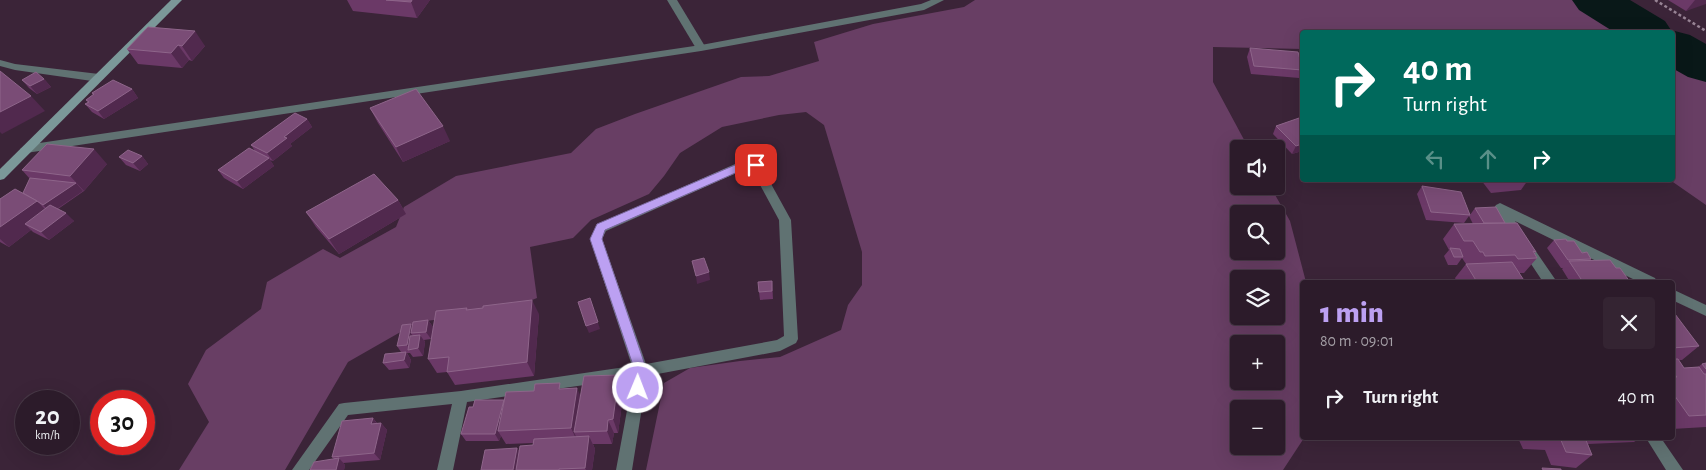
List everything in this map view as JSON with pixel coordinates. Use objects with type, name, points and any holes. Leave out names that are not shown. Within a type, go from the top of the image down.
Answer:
[{"type":"street","points":[[0,176],[178,0]]},
{"type":"street","points":[[672,0],[701,48]]},
{"type":"street","points":[[26,149],[701,48],[924,7],[939,0]]},
{"type":"street","points":[[0,63],[15,67],[99,78]]},
{"type":"street","points":[[300,470],[344,409],[461,397],[641,371],[780,345],[791,339],[785,220],[756,165],[739,167],[601,228],[596,239],[641,371],[624,470]]},
{"type":"street","points":[[1549,280],[1500,208],[1646,280]]},
{"type":"street","points":[[1675,296],[1706,311]]},
{"type":"street","points":[[445,470],[461,397]]},
{"type":"street","points":[[1654,440],[1675,470]]},
{"type":"path","points":[[1655,0],[1706,31]]},
{"type":"shaded area","points":[[975,0],[1583,0],[1626,30],[1300,30],[1300,49],[1213,47],[1213,82],[1244,140],[1230,140],[1230,195],[1275,195],[1281,205],[1230,205],[1230,260],[1285,260],[1285,212],[1290,221],[1305,280],[1300,280],[1300,440],[1303,440],[1283,470],[646,470],[664,383],[690,368],[780,357],[841,330],[848,305],[862,285],[862,252],[824,125],[806,112],[779,115],[722,127],[680,153],[649,194],[591,220],[573,238],[530,247],[537,298],[505,311],[418,322],[348,362],[285,470],[179,470],[209,422],[188,384],[206,350],[261,309],[267,282],[323,249],[340,258],[396,227],[404,207],[456,176],[571,153],[596,129],[635,114],[741,77],[769,76],[819,61],[814,42],[873,24],[964,7]]},
{"type":"shaded area","points":[[1675,58],[1706,74],[1706,205],[1673,182],[1675,182]]},
{"type":"building","points":[[386,0],[412,0],[411,2]]},
{"type":"building","points":[[148,27],[195,31],[182,46],[178,45],[171,53],[127,49]]},
{"type":"building","points":[[1250,48],[1298,52],[1300,60],[1300,70],[1254,66]]},
{"type":"building","points":[[0,71],[31,96],[0,112]]},
{"type":"building","points":[[36,72],[44,79],[30,86],[22,80]]},
{"type":"building","points":[[113,80],[132,89],[98,111],[85,104],[89,102],[86,100],[94,94],[92,93]]},
{"type":"building","points":[[416,89],[443,126],[396,147],[370,108]]},
{"type":"building","points":[[295,113],[307,119],[284,137],[287,138],[267,153],[251,145]]},
{"type":"building","points":[[1300,118],[1300,145],[1296,146],[1276,126]]},
{"type":"building","points":[[47,144],[94,149],[70,176],[22,170]]},
{"type":"building","points":[[249,148],[269,158],[237,181],[218,170]]},
{"type":"building","points":[[128,150],[142,156],[133,163],[119,157]]},
{"type":"building","points":[[374,174],[398,200],[329,239],[306,212]]},
{"type":"building","points":[[30,178],[76,183],[43,205],[23,193]]},
{"type":"building","points":[[1422,186],[1461,192],[1470,215],[1431,212]]},
{"type":"building","points":[[15,189],[37,201],[0,227],[0,199]]},
{"type":"building","points":[[50,205],[66,213],[41,232],[25,224]]},
{"type":"building","points":[[1496,207],[1505,223],[1484,223],[1475,208]]},
{"type":"building","points":[[1517,223],[1536,252],[1533,251],[1537,258],[1518,259],[1515,255],[1485,256],[1473,241],[1464,241],[1454,224]]},
{"type":"building","points":[[1566,239],[1567,241],[1574,241],[1582,253],[1587,252],[1591,259],[1568,260],[1554,240]]},
{"type":"building","points":[[1450,248],[1460,249],[1463,257],[1454,257]]},
{"type":"building","points":[[704,258],[709,272],[696,276],[692,261]]},
{"type":"building","points":[[1610,260],[1616,268],[1620,268],[1629,280],[1582,280],[1569,261]]},
{"type":"building","points":[[1512,262],[1524,280],[1476,280],[1466,264]]},
{"type":"building","points":[[772,281],[772,291],[759,292],[758,282]]},
{"type":"building","points":[[590,298],[598,322],[586,326],[578,302]]},
{"type":"building","points":[[532,300],[527,362],[447,372],[449,357],[428,359],[436,311],[467,308],[466,310]]},
{"type":"building","points":[[1675,314],[1699,346],[1675,348]]},
{"type":"building","points":[[428,320],[426,332],[411,333],[413,322]]},
{"type":"building","points":[[411,324],[407,345],[397,346],[402,325]]},
{"type":"building","points":[[420,335],[418,348],[408,350],[410,336]]},
{"type":"building","points":[[406,352],[404,360],[383,363],[385,354]]},
{"type":"building","points":[[1675,359],[1678,359],[1684,368],[1699,367],[1706,374],[1706,415],[1689,416],[1675,396],[1675,377],[1677,377],[1675,375]]},
{"type":"building","points":[[619,375],[613,419],[608,420],[607,431],[574,432],[584,376]]},
{"type":"building","points":[[560,383],[559,389],[577,388],[571,428],[498,431],[506,392],[534,391],[535,384]]},
{"type":"building","points":[[475,400],[504,400],[495,434],[461,434],[469,407],[473,407]]},
{"type":"building","points":[[373,418],[371,424],[381,423],[374,453],[332,457],[342,421]]},
{"type":"building","points":[[589,436],[585,468],[516,470],[520,446],[533,445],[534,439]]},
{"type":"building","points":[[1561,440],[1586,440],[1592,455],[1566,452]]},
{"type":"building","points":[[517,448],[513,470],[481,470],[485,450]]},
{"type":"building","points":[[339,458],[336,470],[310,470],[314,462]]},
{"type":"building","points":[[1542,468],[1561,469],[1561,470],[1543,470]]},
{"type":"waterway","points":[[1596,0],[1645,30]]},
{"type":"waterway","points":[[1675,48],[1706,65]]},
{"type":"route","points":[[638,388],[641,371],[596,239],[601,228],[739,167],[756,165]]}]
